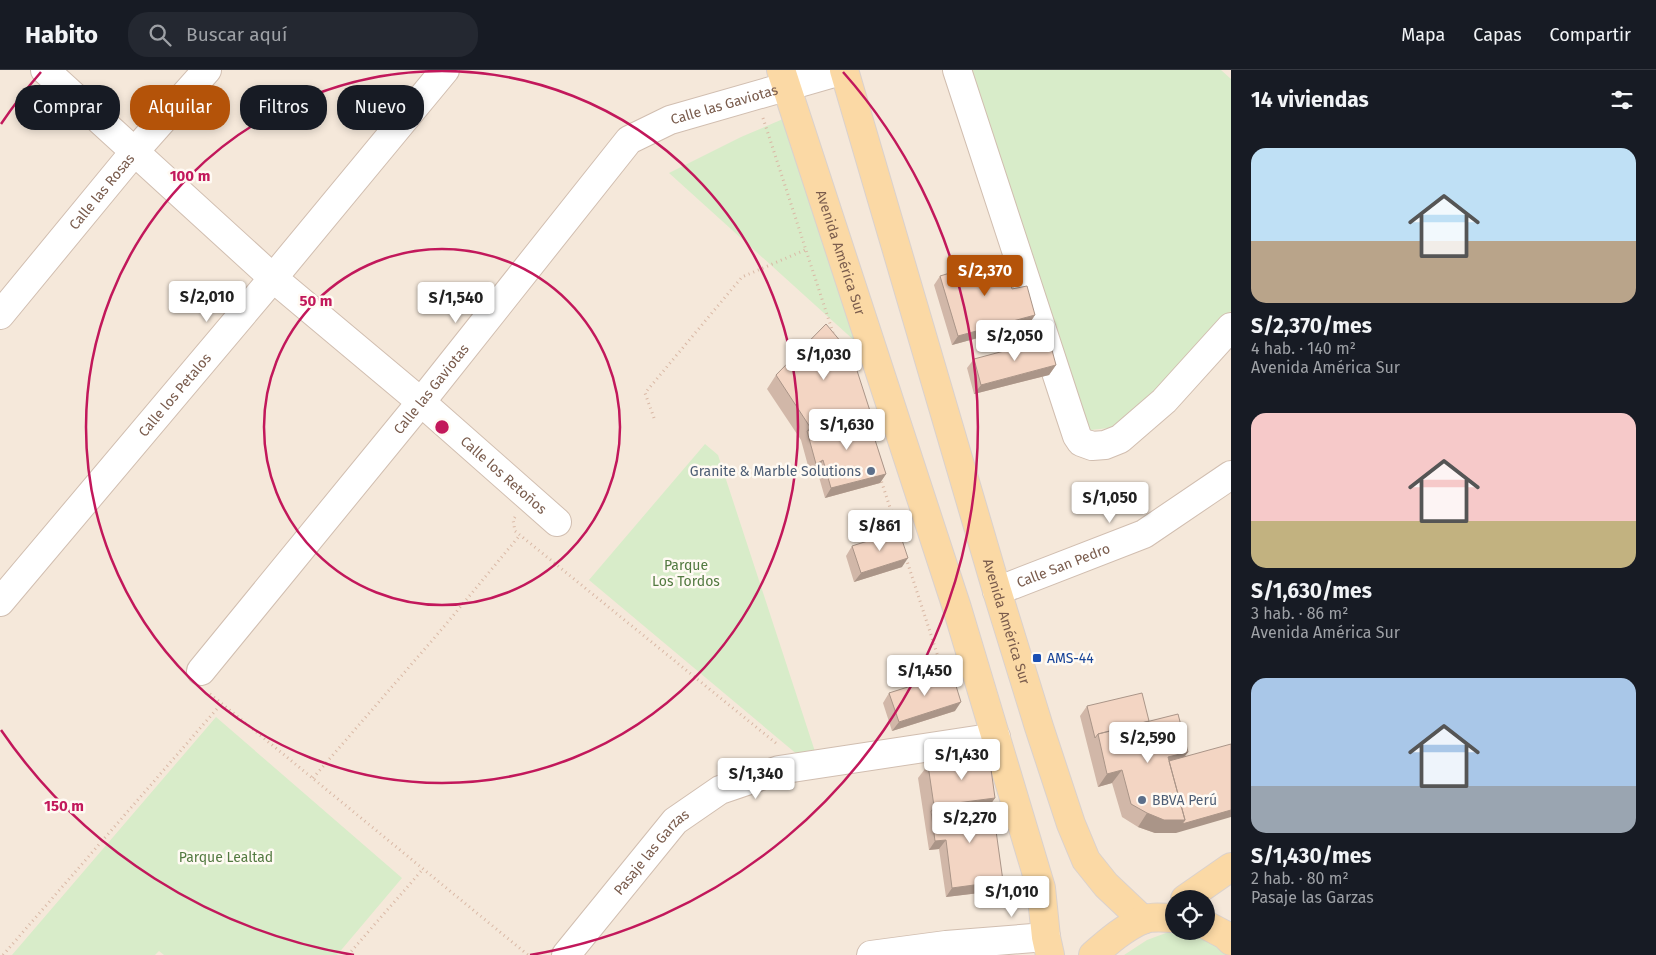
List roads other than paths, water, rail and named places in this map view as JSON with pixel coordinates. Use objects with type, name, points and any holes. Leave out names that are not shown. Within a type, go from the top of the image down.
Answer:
[{"type":"main road","name":"Avenida América Sur","points":[[844,70],[997,591],[1071,824],[1086,860],[1106,885],[1162,915]]},
{"type":"main road","name":"Avenida América Sur","points":[[783,79],[954,598],[1041,888],[1048,946]]},
{"type":"main road","points":[[1198,890],[1231,867]]},
{"type":"main road","points":[[1093,955],[1109,941],[1162,915]]},
{"type":"main road","points":[[1215,930],[1231,941]]},
{"type":"street","name":"Calle los Retoños","points":[[45,70],[273,278],[421,402],[558,522]]},
{"type":"street","name":"Calle las Rosas","points":[[4,301],[207,70]]},
{"type":"street","name":"Calle los Petalos","points":[[0,602],[273,278],[445,70]]},
{"type":"street","name":"Calle las Gaviotas","points":[[201,672],[421,402],[629,140],[670,120],[756,96],[783,79],[844,70]]},
{"type":"street","points":[[957,70],[1077,436],[1082,442],[1092,446],[1105,445],[1120,439],[1164,401],[1231,327]]},
{"type":"street","name":"Calle San Pedro","points":[[997,591],[1144,534],[1231,475]]},
{"type":"street","name":"Pasaje las Garzas","points":[[566,955],[675,821],[720,790],[779,770],[996,737]]},
{"type":"street","points":[[886,954],[946,945],[1048,946]]},
{"type":"place","name":"Granite & Marble Solutions","points":[[871,471]]},
{"type":"place","name":"AMS-44","points":[[1037,658]]},
{"type":"place","name":"BBVA Perú","points":[[1142,800]]},
{"type":"park label","name":"Parque Los Tordos","points":[[686,574]]},
{"type":"park label","name":"Parque Lealtad","points":[[226,857]]}]
